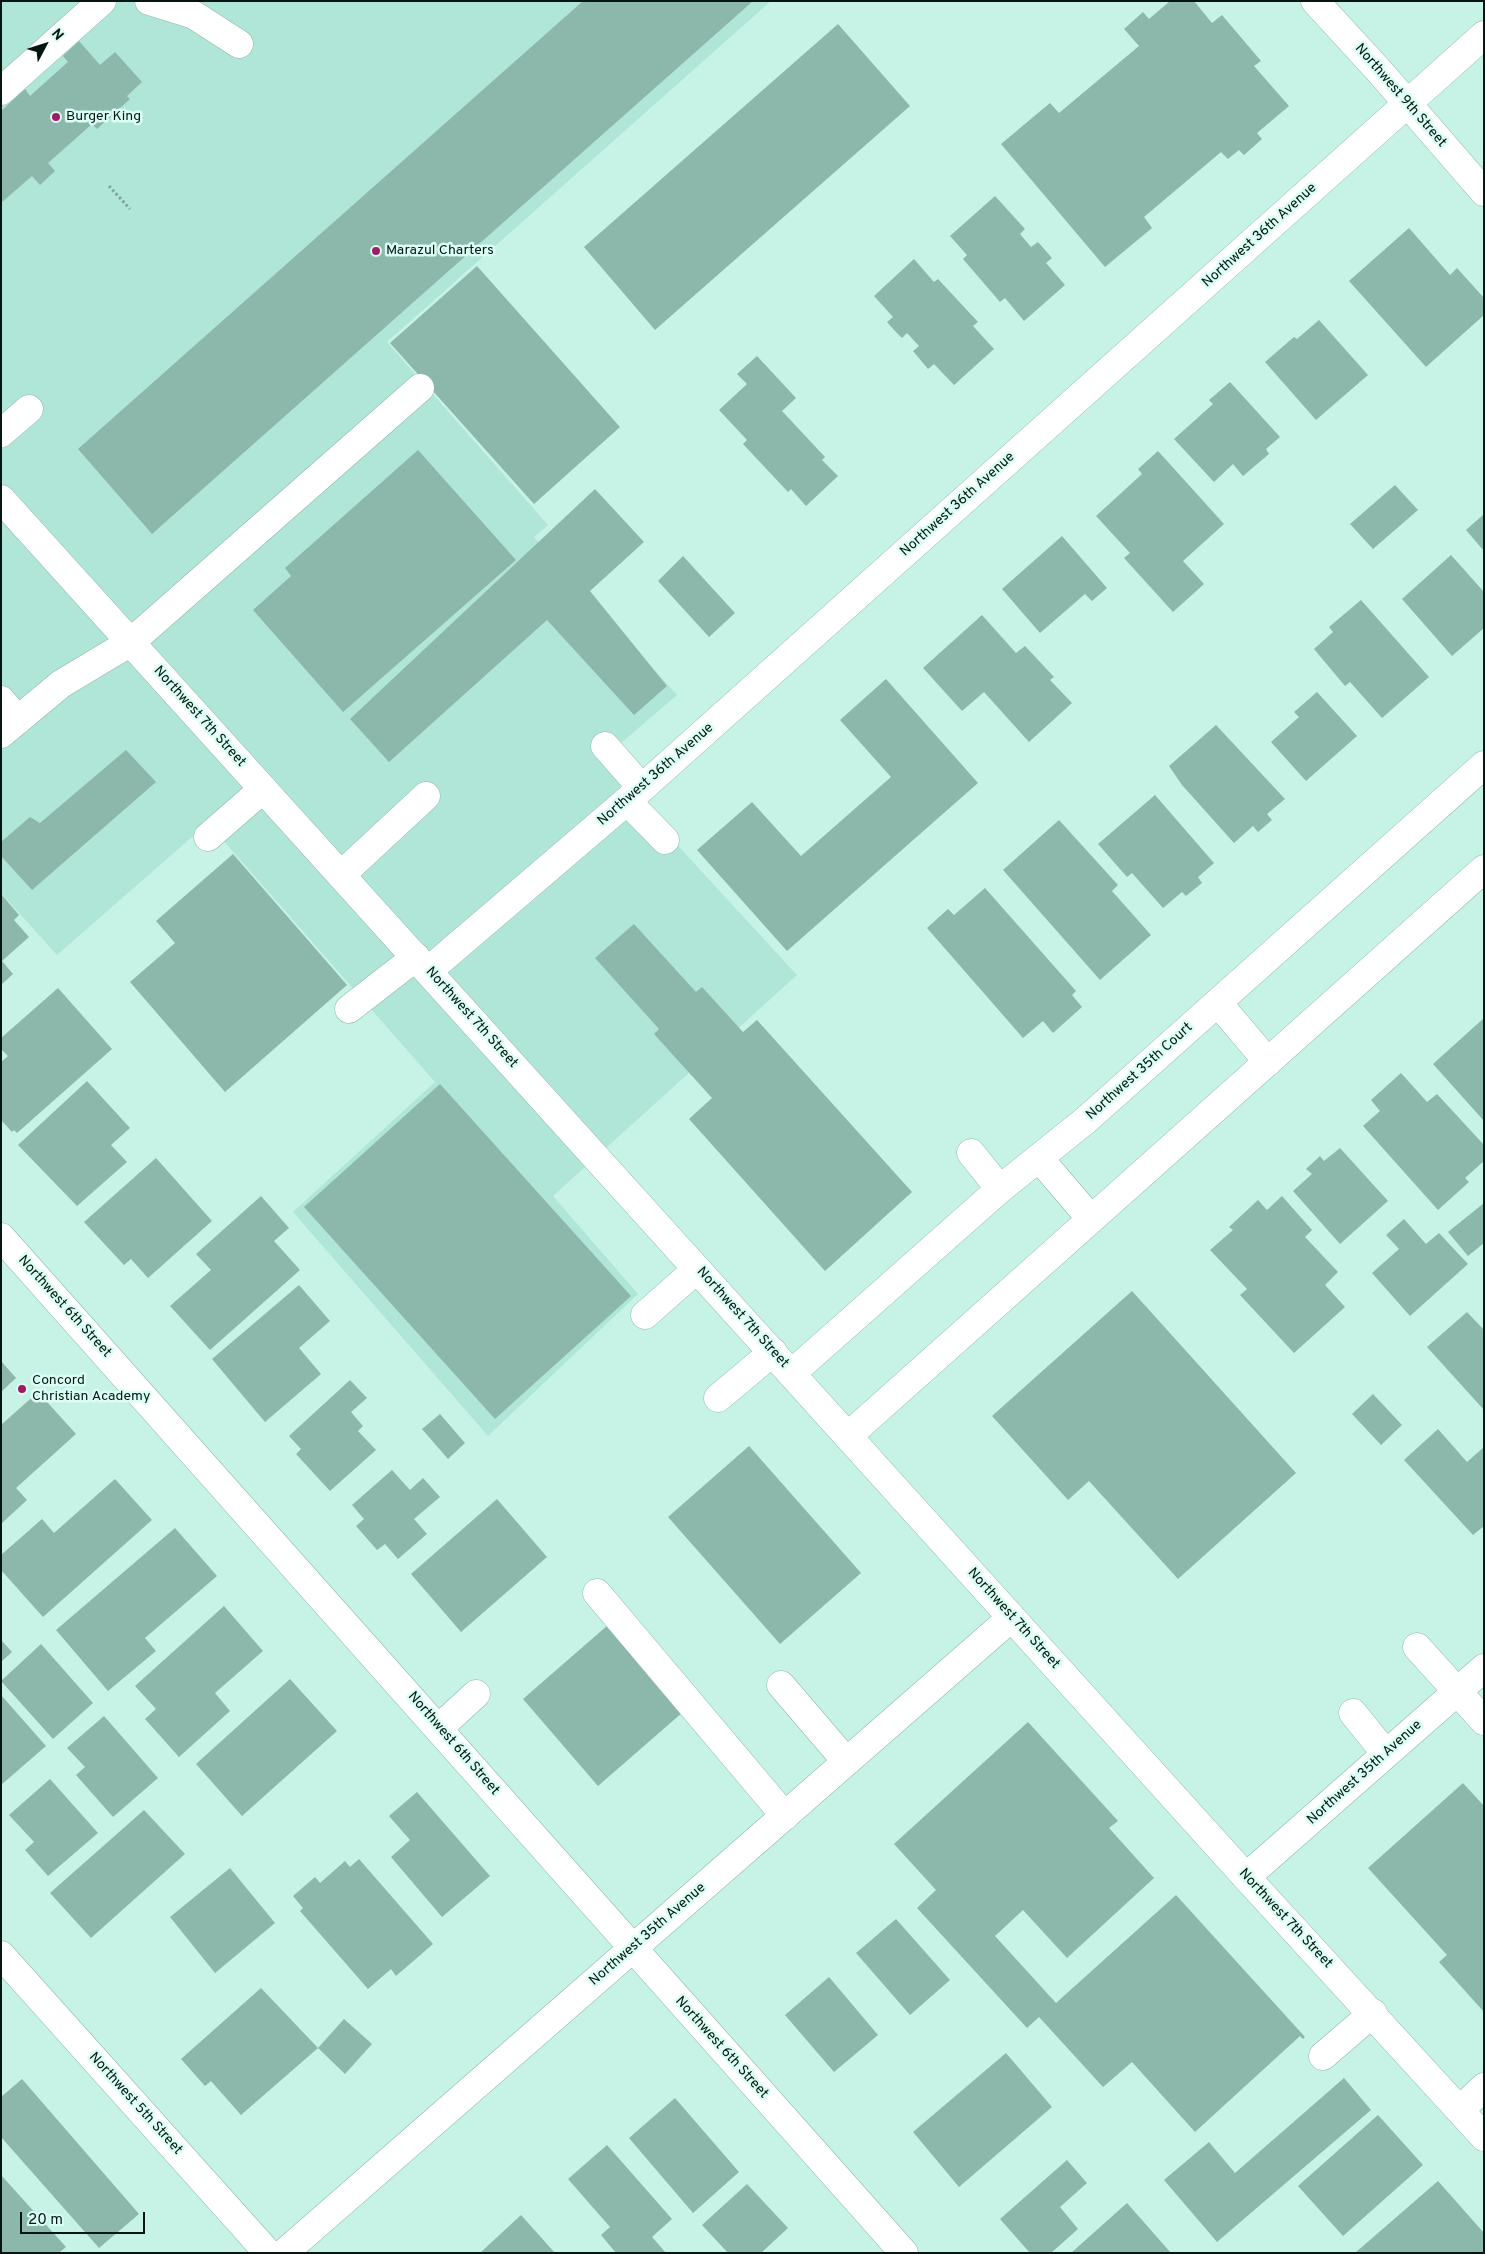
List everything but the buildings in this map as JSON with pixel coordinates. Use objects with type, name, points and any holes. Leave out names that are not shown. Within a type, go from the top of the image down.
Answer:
[{"type":"street","points":[[1,91],[102,1]]},
{"type":"street","points":[[149,1],[194,15],[239,44]]},
{"type":"street","name":"Northwest 9th Street","points":[[1314,1],[1408,104],[1484,192]]},
{"type":"street","name":"Northwest 36th Avenue","points":[[349,1009],[422,964],[635,794],[1484,35]]},
{"type":"street","points":[[7,718],[130,642],[420,388]]},
{"type":"street","points":[[1,433],[28,409]]},
{"type":"street","name":"Northwest 7th Street","points":[[1,499],[792,1373],[1011,1618],[1484,2137]]},
{"type":"street","points":[[604,746],[665,840]]},
{"type":"street","name":"Northwest 35th Court","points":[[792,1373],[1000,1189],[1086,1120],[1484,765]]},
{"type":"street","points":[[208,837],[263,789]]},
{"type":"street","points":[[341,875],[426,796]]},
{"type":"street","points":[[848,1436],[1484,869]]},
{"type":"street","points":[[1218,1003],[1268,1062]]},
{"type":"street","points":[[971,1153],[1000,1189]]},
{"type":"street","points":[[1039,1158],[1092,1219]]},
{"type":"street","name":"Northwest 6th Street","points":[[1,1237],[904,2253]]},
{"type":"street","points":[[645,1315],[698,1269]]},
{"type":"street","points":[[718,1398],[773,1352]]},
{"type":"street","points":[[596,1593],[785,1816]]},
{"type":"street","name":"Northwest 35th Avenue","points":[[284,2253],[1011,1618]]},
{"type":"street","points":[[1417,1647],[1484,1721]]},
{"type":"street","name":"Northwest 35th Avenue","points":[[1246,1877],[1484,1668]]},
{"type":"street","points":[[781,1685],[846,1761]]},
{"type":"street","points":[[439,1728],[476,1694]]},
{"type":"street","points":[[1353,1714],[1386,1754]]},
{"type":"street","name":"Northwest 5th Street","points":[[1,1955],[268,2253]]},
{"type":"street","points":[[1323,2056],[1373,2013]]},
{"type":"street","points":[[1460,2110],[1484,2088]]},
{"type":"path","points":[[109,186],[130,210]]},
{"type":"shaded area","points":[[1,1],[771,1],[387,342],[548,525],[534,537],[677,695],[600,761],[797,975],[553,1196],[638,1294],[488,1436],[293,1212],[435,1082],[208,823],[57,955],[1,893]]},
{"type":"place","name":"Burger King","points":[[56,117]]},
{"type":"place","name":"Marazul Charters","points":[[376,251]]},
{"type":"place","name":"Concord Christian Academy","points":[[22,1389]]}]
